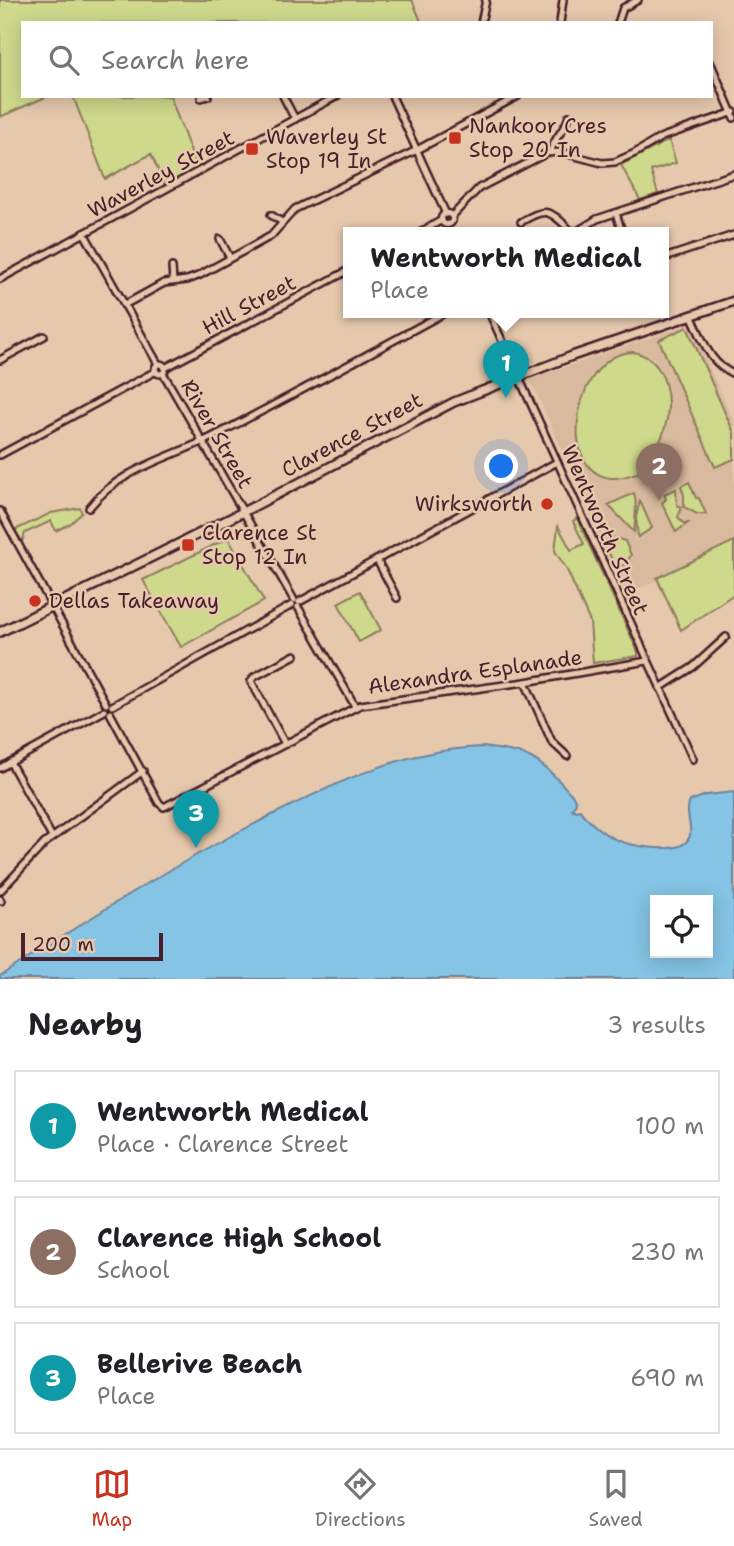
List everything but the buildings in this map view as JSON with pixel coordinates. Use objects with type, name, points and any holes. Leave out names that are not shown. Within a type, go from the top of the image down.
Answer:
[{"type":"main road","name":"Clarence Street","points":[[0,632],[243,512],[436,411],[518,376],[734,301]]},
{"type":"street","points":[[481,21],[486,0]]},
{"type":"street","points":[[560,21],[563,0]]},
{"type":"street","points":[[619,21],[623,8],[638,0]]},
{"type":"street","points":[[430,227],[449,215],[479,188],[551,152],[602,163],[615,162],[662,137],[733,114],[713,69]]},
{"type":"street","points":[[284,98],[295,119]]},
{"type":"street","name":"Waverley Street","points":[[0,279],[333,98]]},
{"type":"street","points":[[393,98],[449,215],[450,227]]},
{"type":"street","points":[[124,305],[161,284],[192,279],[271,236],[295,209],[417,150],[514,98]]},
{"type":"street","points":[[551,152],[552,145],[564,129],[569,116]]},
{"type":"street","points":[[582,227],[734,174]]},
{"type":"street","points":[[521,222],[536,213],[548,212],[568,227]]},
{"type":"street","points":[[616,213],[620,227]]},
{"type":"street","points":[[271,215],[282,222]]},
{"type":"street","points":[[442,220],[449,224]]},
{"type":"street","name":"River Street","points":[[84,233],[158,364]]},
{"type":"street","points":[[669,256],[734,235]]},
{"type":"street","points":[[220,239],[230,258]]},
{"type":"street","points":[[172,267],[173,281]]},
{"type":"street","name":"Hill Street","points":[[164,370],[343,273]]},
{"type":"street","points":[[691,315],[712,358],[723,369],[734,374]]},
{"type":"street","points":[[89,508],[105,489],[122,477],[203,442],[435,318]]},
{"type":"street","name":"Wentworth Street","points":[[492,318],[693,760]]},
{"type":"street","points":[[0,360],[44,336]]},
{"type":"street","points":[[0,455],[156,371],[164,370],[162,364],[158,364],[156,371]]},
{"type":"street","name":"River Street","points":[[164,370],[355,706]]},
{"type":"street","points":[[0,768],[557,462]]},
{"type":"street","points":[[0,511],[142,771],[52,837],[0,891]]},
{"type":"street","points":[[377,560],[397,598]]},
{"type":"street","points":[[660,688],[693,667],[726,637]]},
{"type":"street","points":[[285,744],[251,681],[295,655]]},
{"type":"street","name":"Alexandra Esplanade","points":[[142,771],[159,803],[164,807],[355,706],[525,682],[647,661]]},
{"type":"street","points":[[525,682],[552,742],[567,756]]},
{"type":"street","points":[[10,762],[52,837]]},
{"type":"shaded area","points":[[690,324],[734,422],[734,595],[680,631],[656,581],[626,594],[530,379]]},
{"type":"green space","points":[[0,0],[412,0],[421,21],[21,21],[21,98],[43,98],[0,117]]},
{"type":"green space","points":[[74,98],[171,98],[197,169],[165,186],[151,154],[105,179]]},
{"type":"green space","points":[[669,140],[676,163],[651,171],[658,194],[640,200],[621,165]]},
{"type":"green space","points":[[687,327],[734,433],[734,459],[715,467],[659,340]]},
{"type":"green space","points":[[634,352],[654,364],[661,373],[667,395],[667,420],[660,441],[643,471],[611,478],[593,471],[582,455],[578,435],[579,412],[586,390],[598,371],[614,357]]},
{"type":"green space","points":[[689,482],[706,514],[697,514],[684,507],[681,486]]},
{"type":"green space","points":[[676,489],[677,505],[682,507],[678,517],[683,523],[688,523],[676,532],[662,503],[666,499],[664,494]]},
{"type":"green space","points":[[634,493],[636,506],[634,532],[608,505]]},
{"type":"green space","points":[[640,501],[652,528],[638,537],[636,517]]},
{"type":"green space","points":[[80,508],[82,513],[70,524],[56,531],[51,521],[25,533],[22,542],[15,530],[51,513]]},
{"type":"green space","points":[[577,518],[638,656],[593,663],[590,622],[567,570],[555,551],[558,526],[571,550],[584,544],[573,521]]},
{"type":"green space","points":[[228,538],[264,601],[181,647],[143,580]]},
{"type":"green space","points":[[616,538],[625,541],[631,555],[626,564],[616,569],[604,542]]},
{"type":"green space","points":[[734,541],[734,594],[681,630],[657,578]]},
{"type":"green space","points":[[360,591],[381,630],[359,642],[338,603]]},
{"type":"water","points":[[483,747],[528,757],[545,767],[573,796],[576,803],[572,809],[580,810],[609,836],[639,846],[680,846],[689,838],[690,801],[706,795],[734,792],[734,979],[0,979],[0,976],[131,893],[266,818],[371,770],[425,754]]},
{"type":"place","name":"Nankoor Cres Stop 20 In","points":[[455,138]]},
{"type":"place","name":"Waverley St Stop 19 In","points":[[252,149]]},
{"type":"place","name":"Wentworth Medical","points":[[506,398]]},
{"type":"place","name":"Clarence High School","points":[[659,501]]},
{"type":"place","name":"Wirksworth","points":[[547,504]]},
{"type":"place","name":"Clarence St Stop 12 In","points":[[188,545]]},
{"type":"place","name":"Dellas Takeaway","points":[[35,601]]},
{"type":"place","name":"Bellerive Beach","points":[[196,848]]}]
